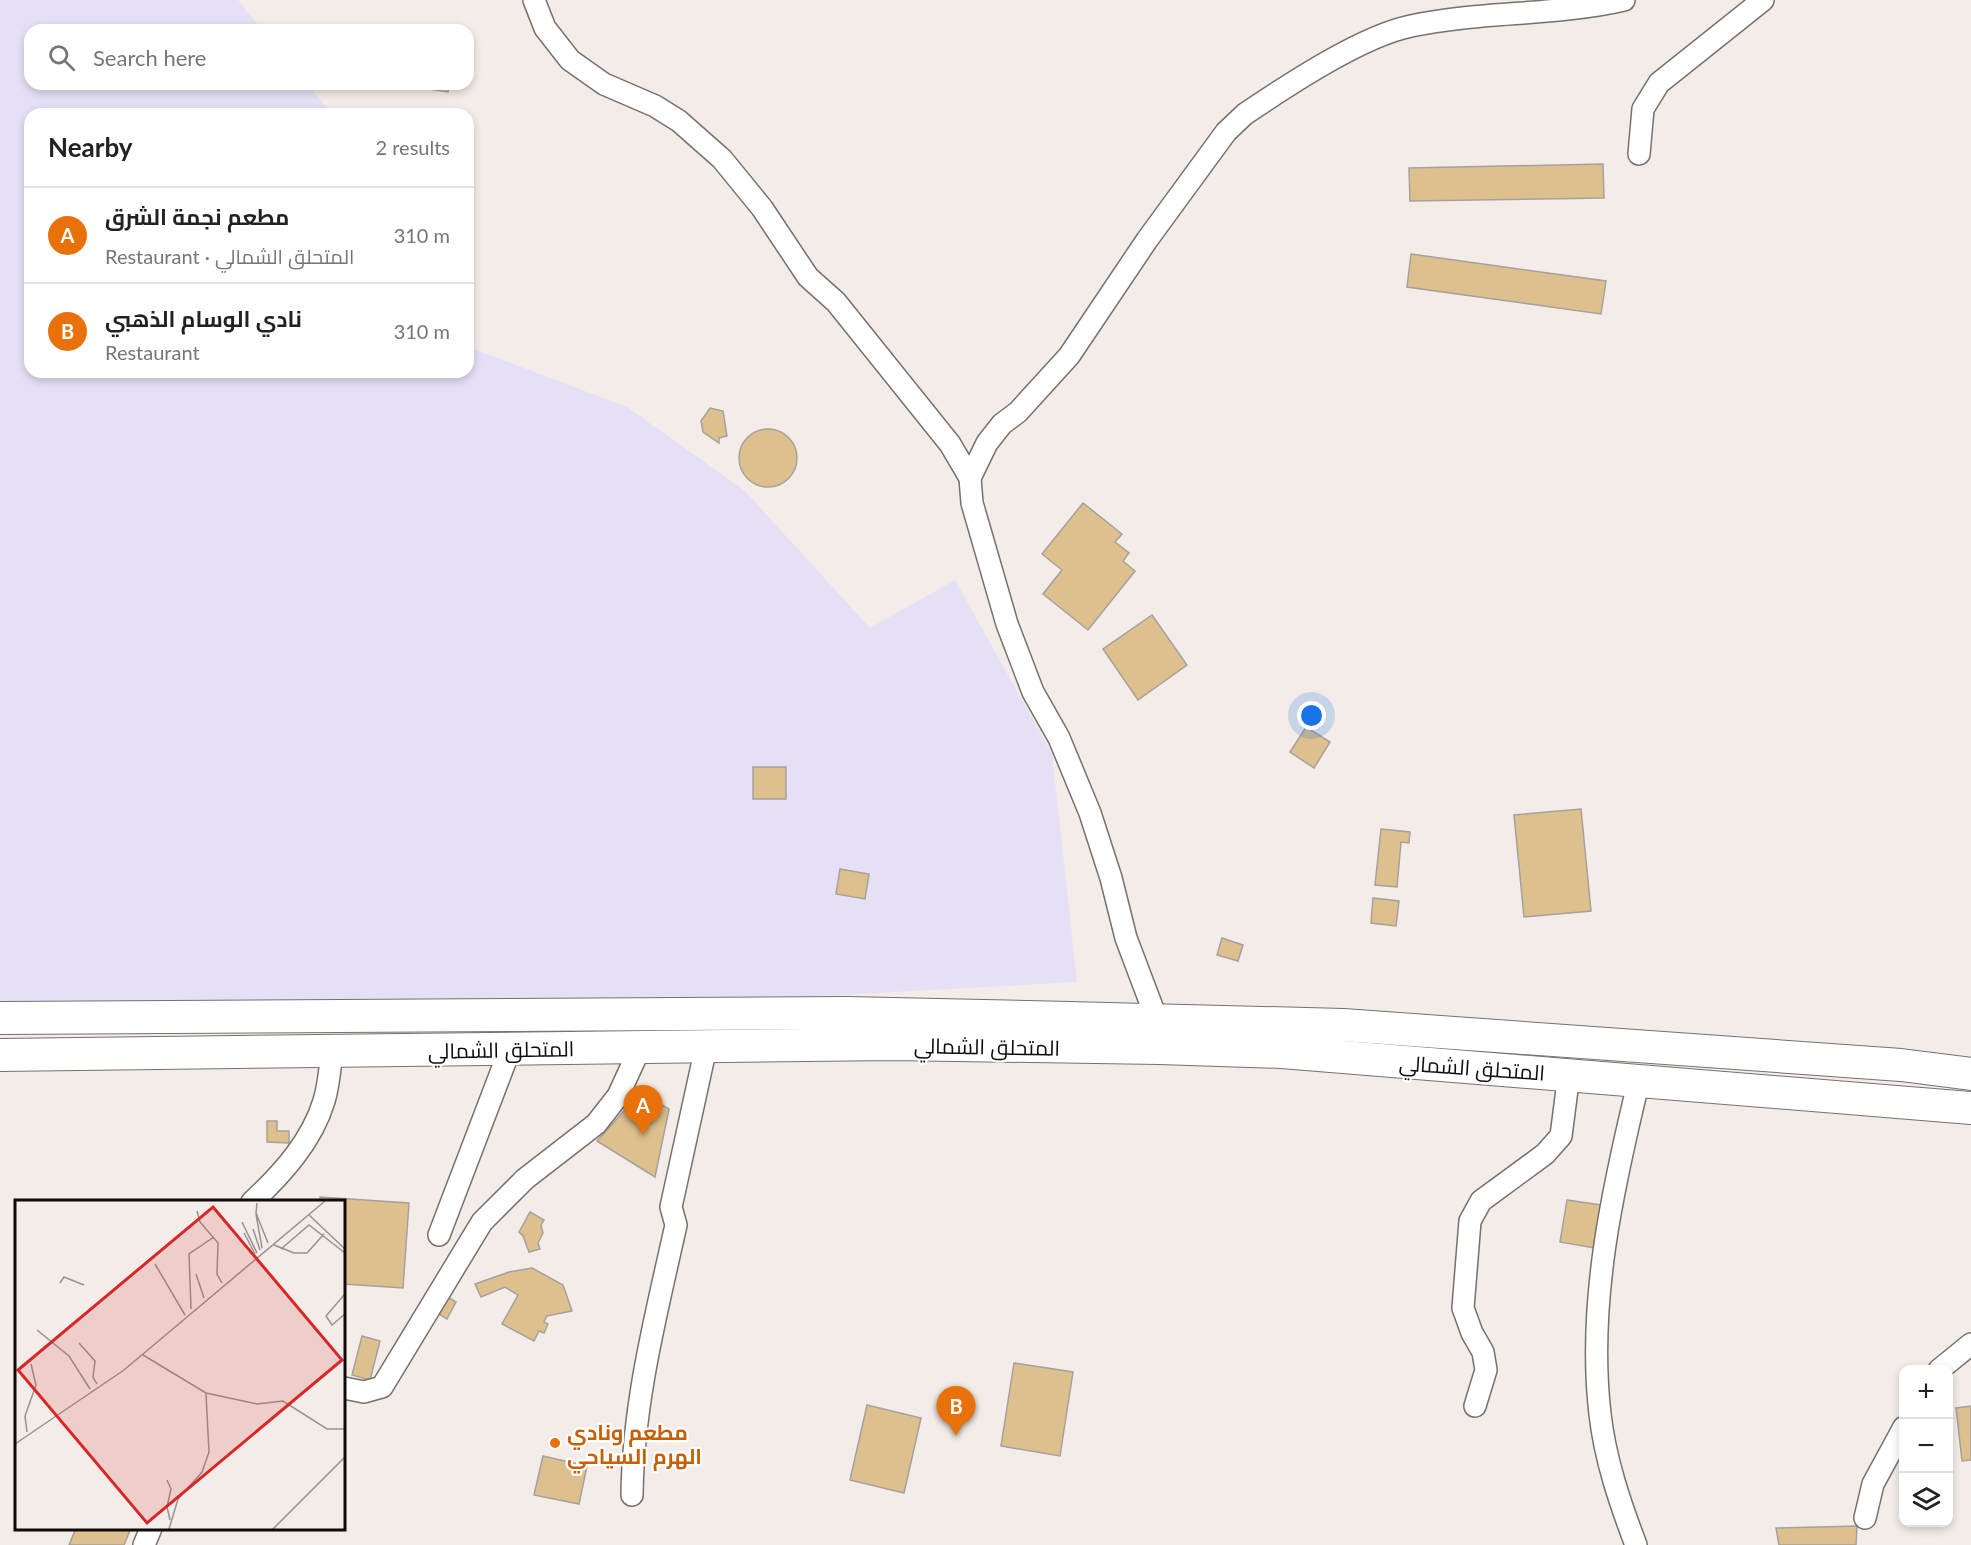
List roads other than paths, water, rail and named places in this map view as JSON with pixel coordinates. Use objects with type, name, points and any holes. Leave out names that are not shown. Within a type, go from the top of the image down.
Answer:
[{"type":"highway","name":"المتحلق الشمالي","points":[[0,1018],[847,1013],[1343,1024],[1901,1065],[1971,1074]]},
{"type":"highway","name":"المتحلق الشمالي","points":[[0,1054],[893,1044],[1282,1052],[1971,1108]]},
{"type":"street","points":[[534,0],[545,28],[570,60],[604,84],[656,105],[679,121],[722,159],[762,208],[808,277],[836,303],[950,444],[970,478],[972,503],[1006,624],[1033,692],[1059,738],[1090,813],[1126,938],[1157,1020]]},
{"type":"street","points":[[970,478],[987,443],[1069,356],[1147,240],[1226,132],[1245,114],[1273,95],[1388,32],[1442,20],[1578,8],[1624,0]]},
{"type":"street","points":[[1639,154],[1643,109],[1659,83],[1762,0]]},
{"type":"street","points":[[632,1495],[632,1446],[645,1361],[676,1225],[671,1207],[706,1047]]},
{"type":"street","points":[[345,1388],[364,1392],[382,1387],[482,1222],[525,1179],[596,1124],[618,1096],[640,1048]]},
{"type":"street","points":[[439,1235],[510,1049]]},
{"type":"street","points":[[254,1200],[279,1176],[315,1125],[325,1100],[332,1051]]},
{"type":"street","points":[[1475,1406],[1486,1370],[1483,1352],[1472,1334],[1463,1308],[1470,1221],[1481,1201],[1545,1154],[1561,1136],[1569,1074]]},
{"type":"street","points":[[1636,1545],[1608,1462],[1597,1378],[1607,1227],[1639,1080]]},
{"type":"street","points":[[1945,1365],[1971,1344]]},
{"type":"street","points":[[1865,1518],[1873,1484],[1899,1437]]},
{"type":"street","points":[[144,1545],[150,1530]]},
{"type":"place","name":"مطعم نجمة الشرق","points":[[643,1135]]},
{"type":"place","name":"نادي الوسام الذهبي","points":[[956,1436]]},
{"type":"place","name":"مطعم ونادي الهرم السياحي","points":[[555,1443]]}]
